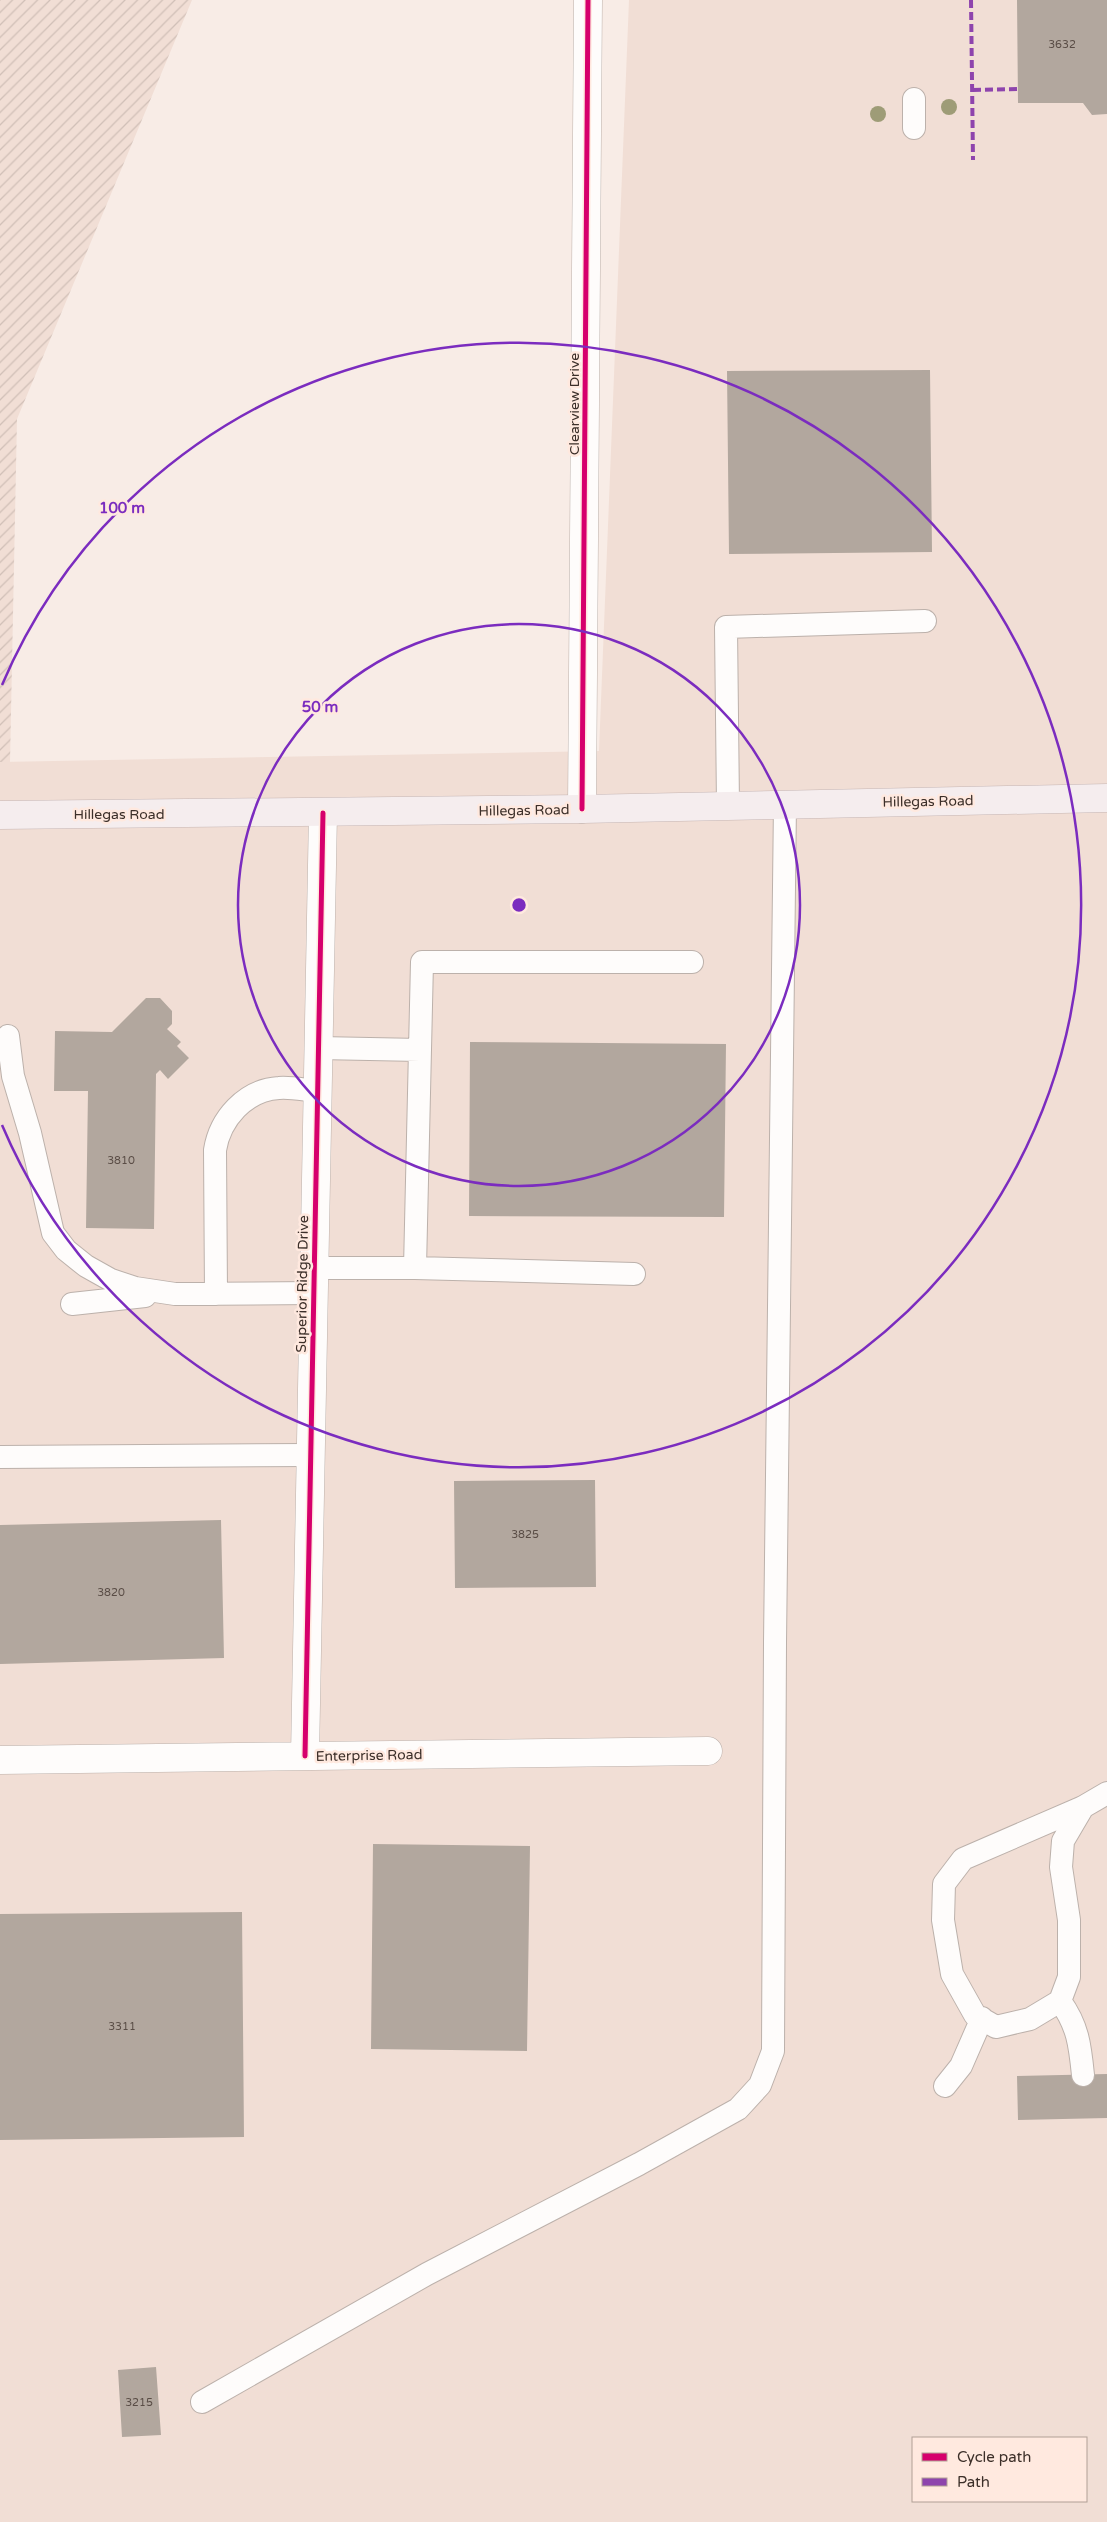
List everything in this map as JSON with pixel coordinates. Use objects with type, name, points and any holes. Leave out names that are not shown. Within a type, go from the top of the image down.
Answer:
[{"type":"main road","name":"Hillegas Road","points":[[0,815],[323,813],[1107,798]]},
{"type":"street","name":"Clearview Drive","points":[[582,809],[588,0]]},
{"type":"street","name":"Superior Ridge Drive","points":[[305,1756],[323,813]]},
{"type":"street","name":"Enterprise Road","points":[[0,1760],[708,1751]]},
{"type":"lane","points":[[914,98],[914,128]]},
{"type":"lane","points":[[728,805],[726,627],[925,621]]},
{"type":"lane","points":[[202,2402],[426,2274],[639,2164],[722,2118],[738,2108],[760,2085],[773,2051],[775,1623],[786,803]]},
{"type":"lane","points":[[415,1268],[422,962],[692,962]]},
{"type":"lane","points":[[8,1036],[13,1076],[30,1133],[53,1233],[66,1250],[79,1261],[111,1280],[135,1288],[175,1294]]},
{"type":"lane","points":[[318,1048],[420,1050]]},
{"type":"lane","points":[[216,1294],[215,1150],[217,1135],[236,1109],[249,1096],[279,1088],[317,1090]]},
{"type":"lane","points":[[72,1304],[175,1294],[216,1294],[415,1268],[634,1274]]},
{"type":"lane","points":[[0,1457],[310,1455]]},
{"type":"lane","points":[[1083,1807],[1063,1841],[1061,1867],[1069,1920],[1070,1977],[1060,2001],[1030,2019],[996,2027],[975,2015],[952,1974],[943,1920],[944,1884],[963,1859],[1083,1807],[1107,1793]]},
{"type":"lane","points":[[1060,2001],[1073,2020],[1081,2049],[1083,2074]]},
{"type":"lane","points":[[945,2086],[961,2066],[982,2018]]},
{"type":"shaded area","points":[[0,0],[192,0],[17,419],[10,762],[0,762]]},
{"type":"shaded area","points":[[629,0],[1107,0],[1107,2522],[0,2522],[0,762],[599,751]]},
{"type":"building","points":[[1017,0],[1107,0],[1107,114],[1092,115],[1083,103],[1018,103]]},
{"type":"building","points":[[930,370],[932,552],[729,554],[727,371]]},
{"type":"building","points":[[146,998],[160,998],[172,1011],[172,1024],[167,1029],[181,1042],[177,1046],[189,1058],[168,1079],[160,1070],[156,1074],[154,1229],[86,1228],[88,1091],[54,1091],[55,1031],[112,1032]]},
{"type":"building","points":[[470,1042],[726,1044],[724,1217],[469,1216]]},
{"type":"building","points":[[595,1480],[596,1587],[455,1588],[454,1481]]},
{"type":"building","points":[[221,1520],[224,1658],[0,1664],[0,1525]]},
{"type":"building","points":[[373,1844],[530,1846],[527,2051],[371,2049]]},
{"type":"building","points":[[242,1912],[244,2137],[0,2140],[0,1914]]},
{"type":"building","points":[[1107,2074],[1107,2118],[1018,2120],[1017,2076]]},
{"type":"building","points":[[156,2367],[161,2435],[122,2437],[118,2370]]},
{"type":"marked path","points":[[971,0],[973,160]]},
{"type":"marked path","points":[[973,90],[1018,89]]},
{"type":"cycle path","points":[[582,809],[588,0]]},
{"type":"cycle path","points":[[305,1756],[323,813]]}]
